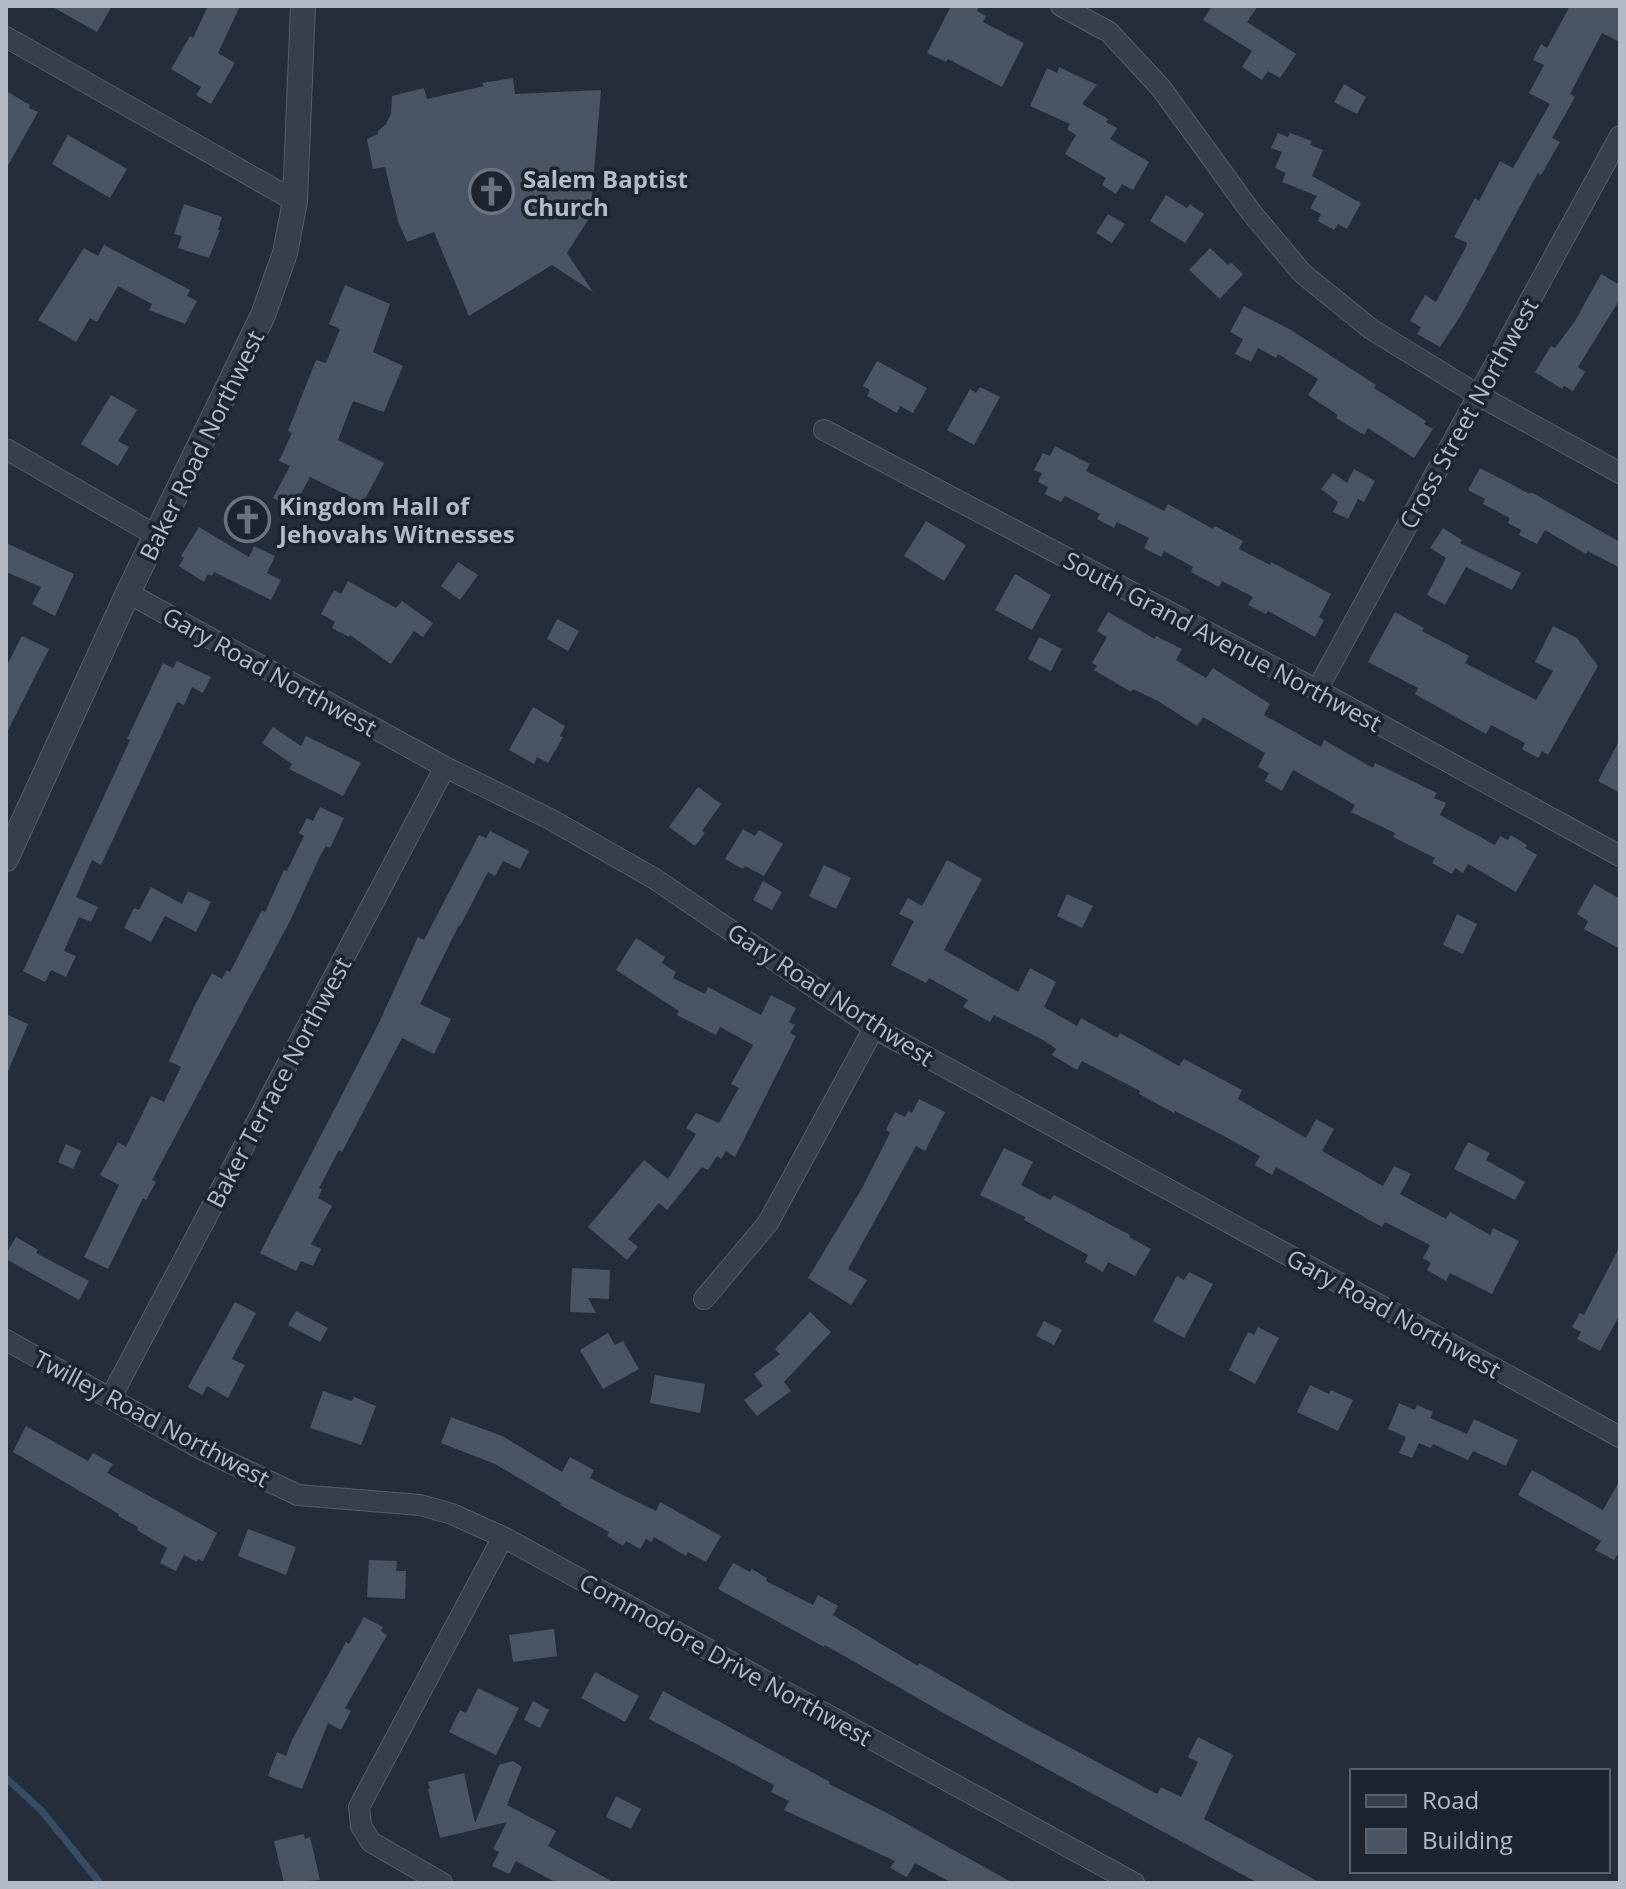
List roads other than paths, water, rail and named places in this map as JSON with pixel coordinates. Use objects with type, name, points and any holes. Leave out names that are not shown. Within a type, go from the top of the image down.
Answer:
[{"type":"street","name":"Baker Road Northwest","points":[[6,859],[128,593],[263,315],[285,253],[295,201],[303,6]]},
{"type":"street","points":[[1061,6],[1109,32],[1161,88],[1251,212],[1302,273],[1371,329],[1478,395],[1620,473]]},
{"type":"street","points":[[6,37],[295,201]]},
{"type":"street","name":"Cross Street Northwest","points":[[1317,690],[1620,136]]},
{"type":"street","name":"South Grand Avenue Northwest","points":[[824,430],[1317,690],[1620,856]]},
{"type":"street","points":[[6,449],[157,536]]},
{"type":"street","name":"Gary Road Northwest","points":[[128,593],[445,767],[550,819],[655,879],[874,1028],[1620,1437]]},
{"type":"street","name":"Baker Terrace Northwest","points":[[111,1397],[445,767]]},
{"type":"street","points":[[704,1299],[768,1223],[874,1028]]},
{"type":"street","name":"Twilley Road Northwest","points":[[6,1340],[199,1448],[298,1495]]},
{"type":"street","name":"Commodore Drive Northwest","points":[[298,1495],[420,1505],[452,1514],[503,1537],[1134,1883]]},
{"type":"street","points":[[442,1883],[371,1842],[361,1826],[359,1807],[503,1537]]},
{"type":"waterway","points":[[6,1778],[41,1810],[100,1883]]},
{"type":"place","name":"Salem Baptist Church","points":[[492,192]]},
{"type":"place","name":"Kingdom Hall of Jehovahs Witnesses","points":[[248,519]]}]
